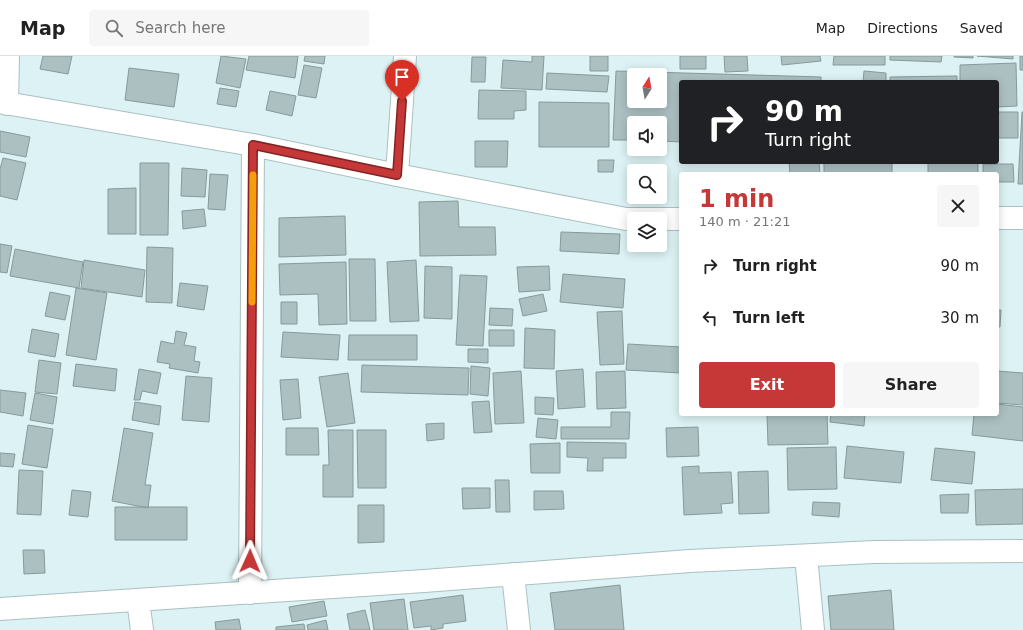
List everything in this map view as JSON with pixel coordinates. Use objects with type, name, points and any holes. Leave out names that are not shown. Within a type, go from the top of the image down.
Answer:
[{"type":"street","points":[[8,56],[3,103],[253,145],[397,175],[626,219],[679,219]]},
{"type":"street","points":[[397,175],[405,56]]},
{"type":"street","points":[[250,593],[253,145]]},
{"type":"street","points":[[999,218],[1023,218]]},
{"type":"street","points":[[0,609],[250,593],[690,561],[874,552],[1023,551]]},
{"type":"street","points":[[806,556],[813,630]]},
{"type":"street","points":[[513,574],[519,630]]},
{"type":"street","points":[[138,600],[142,630]]},
{"type":"building","points":[[43,56],[72,56],[68,74],[40,69]]},
{"type":"building","points":[[221,56],[246,59],[240,88],[216,83]]},
{"type":"building","points":[[249,56],[298,56],[295,78],[246,70]]},
{"type":"building","points":[[305,56],[325,56],[324,64],[304,61]]},
{"type":"building","points":[[532,56],[544,56],[542,90],[501,88],[503,60],[532,62]]},
{"type":"building","points":[[590,56],[608,56],[608,71],[590,71]]},
{"type":"building","points":[[680,56],[706,56],[706,69],[680,69]]},
{"type":"building","points":[[724,56],[747,56],[748,71],[725,72]]},
{"type":"building","points":[[781,56],[820,56],[821,61],[782,65]]},
{"type":"building","points":[[834,56],[885,56],[885,65],[833,65]]},
{"type":"building","points":[[890,56],[942,56],[941,62],[890,60]]},
{"type":"building","points":[[973,56],[973,58],[954,57]]},
{"type":"building","points":[[977,56],[1013,56],[1013,59]]},
{"type":"building","points":[[1020,56],[1023,56],[1023,70],[1020,70]]},
{"type":"building","points":[[472,57],[486,57],[485,82],[471,82]]},
{"type":"building","points":[[1016,63],[1017,106],[999,107],[999,80],[960,80],[960,65]]},
{"type":"building","points":[[304,65],[322,68],[316,98],[298,95]]},
{"type":"building","points":[[129,68],[179,74],[174,107],[125,100]]},
{"type":"building","points":[[616,71],[627,71],[627,108],[667,108],[667,72],[821,77],[821,80],[679,80],[679,142],[667,141],[667,116],[627,116],[627,140],[613,140]]},
{"type":"building","points":[[864,71],[886,73],[886,80],[863,80]]},
{"type":"building","points":[[547,73],[609,76],[607,92],[546,89]]},
{"type":"building","points":[[957,76],[957,80],[890,80],[890,77]]},
{"type":"building","points":[[220,88],[239,91],[236,107],[217,104]]},
{"type":"building","points":[[479,90],[526,91],[526,110],[514,111],[514,119],[478,119]]},
{"type":"building","points":[[270,91],[296,96],[292,116],[266,110]]},
{"type":"building","points":[[539,102],[609,103],[609,147],[539,147]]},
{"type":"building","points":[[999,112],[1018,112],[1018,138],[999,138]]},
{"type":"building","points":[[1022,112],[1023,184],[1018,184]]},
{"type":"building","points":[[0,131],[30,137],[26,157],[0,152]]},
{"type":"building","points":[[475,141],[508,141],[507,167],[475,167]]},
{"type":"building","points":[[3,158],[26,163],[17,200],[0,196],[0,169]]},
{"type":"building","points":[[598,160],[614,160],[613,172],[598,172]]},
{"type":"building","points":[[140,163],[169,163],[168,235],[140,235]]},
{"type":"building","points":[[789,164],[819,164],[820,172],[790,172]]},
{"type":"building","points":[[824,164],[892,164],[892,172],[824,172]]},
{"type":"building","points":[[928,164],[978,164],[978,172],[928,172]]},
{"type":"building","points":[[983,164],[1013,164],[1014,182],[999,182],[999,172],[983,172]]},
{"type":"building","points":[[182,168],[207,170],[205,197],[181,196]]},
{"type":"building","points":[[210,174],[228,175],[225,210],[208,209]]},
{"type":"building","points":[[136,188],[136,234],[108,234],[108,189]]},
{"type":"building","points":[[458,201],[459,227],[495,227],[496,255],[420,256],[419,202]]},
{"type":"building","points":[[204,209],[206,226],[183,229],[182,211]]},
{"type":"building","points":[[345,216],[346,255],[279,257],[279,218]]},
{"type":"building","points":[[561,232],[620,234],[619,254],[560,251]]},
{"type":"building","points":[[0,244],[12,246],[7,273],[0,272]]},
{"type":"building","points":[[147,247],[173,248],[172,303],[146,302]]},
{"type":"building","points":[[15,249],[83,262],[79,288],[10,276]]},
{"type":"building","points":[[349,259],[375,259],[376,321],[350,321]]},
{"type":"building","points":[[84,260],[145,270],[142,297],[81,288]]},
{"type":"building","points":[[416,260],[419,321],[390,322],[387,262]]},
{"type":"building","points":[[346,262],[347,324],[319,325],[318,294],[280,295],[279,264]]},
{"type":"building","points":[[425,266],[452,267],[452,319],[424,318]]},
{"type":"building","points":[[549,266],[550,290],[519,292],[517,267]]},
{"type":"building","points":[[563,274],[625,279],[623,308],[560,302]]},
{"type":"building","points":[[460,275],[487,276],[483,346],[456,345]]},
{"type":"building","points":[[180,283],[208,286],[204,310],[177,306]]},
{"type":"building","points":[[76,288],[107,293],[96,360],[66,355]]},
{"type":"building","points":[[50,292],[70,296],[65,320],[45,316]]},
{"type":"building","points":[[543,294],[547,311],[523,316],[519,299]]},
{"type":"building","points":[[281,302],[297,302],[297,324],[281,324]]},
{"type":"building","points":[[490,308],[513,309],[512,326],[489,325]]},
{"type":"building","points":[[999,310],[1001,310],[1000,327]]},
{"type":"building","points":[[622,311],[624,364],[600,365],[597,312]]},
{"type":"building","points":[[525,328],[555,330],[554,369],[524,368]]},
{"type":"building","points":[[32,329],[59,334],[55,357],[28,352]]},
{"type":"building","points":[[489,330],[514,330],[514,346],[489,346]]},
{"type":"building","points":[[176,331],[187,333],[184,345],[196,347],[194,361],[200,362],[198,373],[169,368],[170,364],[157,362],[161,341],[174,344]]},
{"type":"building","points":[[283,332],[340,335],[338,360],[281,357]]},
{"type":"building","points":[[349,335],[417,335],[417,360],[348,360]]},
{"type":"building","points":[[628,344],[679,347],[679,373],[626,370]]},
{"type":"building","points":[[468,349],[488,349],[488,363],[468,362]]},
{"type":"building","points":[[39,360],[61,363],[57,394],[35,392]]},
{"type":"building","points":[[76,364],[117,369],[115,391],[73,386]]},
{"type":"building","points":[[362,365],[469,368],[468,395],[361,392]]},
{"type":"building","points":[[471,366],[490,368],[488,396],[470,394]]},
{"type":"building","points":[[139,369],[161,373],[157,394],[142,391],[140,400],[134,400]]},
{"type":"building","points":[[583,369],[585,407],[558,409],[556,371]]},
{"type":"building","points":[[521,371],[524,423],[495,424],[493,373]]},
{"type":"building","points":[[625,371],[626,408],[597,409],[596,372]]},
{"type":"building","points":[[999,371],[1023,373],[1023,405],[999,403]]},
{"type":"building","points":[[348,373],[355,423],[327,427],[319,377]]},
{"type":"building","points":[[186,376],[212,378],[209,422],[182,420]]},
{"type":"building","points":[[298,379],[301,418],[283,420],[280,380]]},
{"type":"building","points":[[0,390],[26,393],[23,416],[0,412]]},
{"type":"building","points":[[35,393],[57,397],[53,424],[30,420]]},
{"type":"building","points":[[535,397],[554,398],[553,415],[535,414]]},
{"type":"building","points":[[489,401],[492,432],[474,433],[472,402]]},
{"type":"building","points":[[135,402],[161,406],[159,425],[132,420]]},
{"type":"building","points":[[999,404],[1023,407],[1023,441],[972,435],[974,416],[999,416]]},
{"type":"building","points":[[611,412],[630,412],[629,439],[561,439],[561,427],[611,427]]},
{"type":"building","points":[[767,416],[827,416],[828,444],[768,445]]},
{"type":"building","points":[[831,416],[865,416],[864,426],[830,422]]},
{"type":"building","points":[[538,418],[558,420],[556,439],[536,437]]},
{"type":"building","points":[[444,423],[444,439],[427,441],[426,424]]},
{"type":"building","points":[[28,425],[53,429],[47,468],[22,464]]},
{"type":"building","points":[[698,427],[699,456],[667,457],[666,428]]},
{"type":"building","points":[[124,428],[153,433],[145,485],[151,485],[148,508],[112,501]]},
{"type":"building","points":[[286,428],[318,428],[319,455],[286,455]]},
{"type":"building","points":[[328,430],[353,430],[353,497],[323,497],[323,465],[329,465]]},
{"type":"building","points":[[357,430],[386,430],[386,488],[358,488]]},
{"type":"building","points":[[567,442],[626,443],[626,458],[603,458],[603,471],[587,471],[588,458],[567,457]]},
{"type":"building","points":[[560,443],[560,473],[531,473],[530,444]]},
{"type":"building","points":[[847,446],[904,452],[901,483],[844,478]]},
{"type":"building","points":[[836,447],[837,489],[788,490],[787,448]]},
{"type":"building","points":[[935,448],[975,452],[972,484],[931,480]]},
{"type":"building","points":[[0,453],[15,454],[13,467],[0,466]]},
{"type":"building","points":[[699,466],[699,473],[731,472],[733,503],[721,504],[722,513],[684,515],[682,467]]},
{"type":"building","points":[[19,470],[43,471],[41,515],[17,514]]},
{"type":"building","points":[[768,471],[769,513],[739,514],[738,472]]},
{"type":"building","points":[[495,480],[509,480],[510,512],[496,512]]},
{"type":"building","points":[[462,488],[490,488],[490,508],[463,509]]},
{"type":"building","points":[[1023,489],[1023,524],[976,525],[975,490]]},
{"type":"building","points":[[72,490],[91,492],[88,517],[69,515]]},
{"type":"building","points":[[534,491],[563,491],[564,509],[534,510]]},
{"type":"building","points":[[969,494],[968,513],[941,513],[940,495]]},
{"type":"building","points":[[813,502],[840,503],[839,517],[812,515]]},
{"type":"building","points":[[358,505],[384,505],[384,542],[358,543]]},
{"type":"building","points":[[115,507],[187,507],[187,540],[115,540]]},
{"type":"building","points":[[23,550],[44,550],[45,573],[24,574]]},
{"type":"building","points":[[620,585],[624,630],[555,630],[550,593]]},
{"type":"building","points":[[891,590],[894,630],[831,630],[828,596]]},
{"type":"building","points":[[463,595],[466,621],[443,624],[443,628],[431,630],[431,626],[414,628],[410,602]]},
{"type":"building","points":[[404,599],[408,630],[374,630],[370,603]]},
{"type":"building","points":[[324,601],[327,616],[292,622],[289,607]]},
{"type":"building","points":[[365,610],[370,630],[350,630],[347,614]]},
{"type":"building","points":[[239,619],[241,630],[216,630],[215,622]]},
{"type":"building","points":[[326,620],[328,630],[308,630],[307,625]]},
{"type":"building","points":[[304,624],[305,630],[276,630],[276,627]]},
{"type":"slow traffic","points":[[252,302],[253,175]]},
{"type":"route","points":[[250,561],[253,145],[397,175],[402,101]]}]
